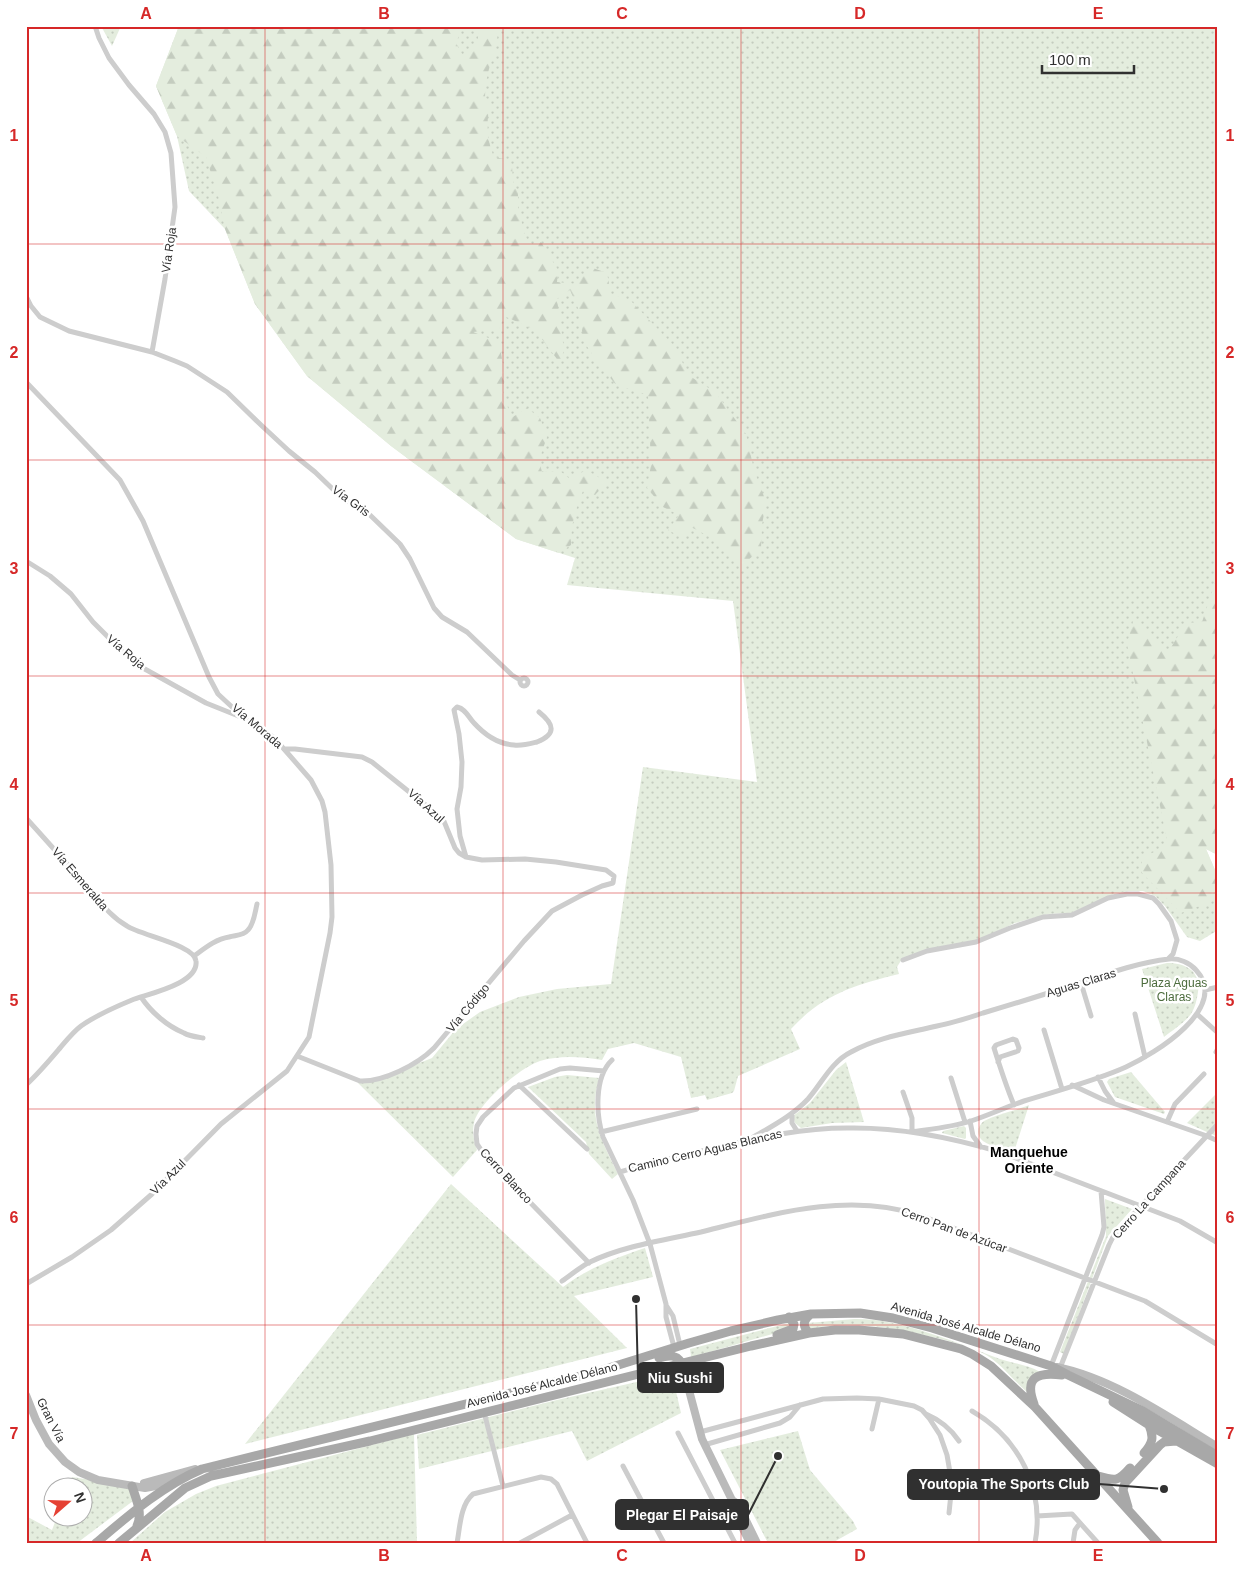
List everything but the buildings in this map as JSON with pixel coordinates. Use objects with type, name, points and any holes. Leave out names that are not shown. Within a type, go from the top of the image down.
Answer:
[{"type":"main road","name":"Avenida José Alcalde Délano","points":[[112,1530],[138,1508],[176,1482],[202,1469],[614,1366],[677,1346],[789,1317],[811,1314],[860,1313],[893,1318],[1089,1376],[1152,1407],[1218,1447]]},
{"type":"main road","points":[[809,1334],[804,1324],[805,1319],[811,1314]]},
{"type":"main road","points":[[751,1346],[753,1341],[791,1331],[794,1324],[789,1317]]},
{"type":"main road","name":"Avenida José Alcalde Délano","points":[[119,1543],[137,1526],[185,1488],[211,1476],[370,1441],[751,1346],[809,1334],[846,1330],[903,1334],[961,1349],[978,1357],[991,1366],[1035,1407],[1158,1543]]},
{"type":"main road","points":[[614,1366],[670,1355],[679,1359],[704,1445],[732,1500],[732,1507],[750,1543]]},
{"type":"main road","name":"Avenida José Alcalde Délano","points":[[1056,1367],[1068,1375],[1144,1411],[1218,1456]]},
{"type":"main road","points":[[1035,1407],[1030,1387],[1031,1382],[1035,1378],[1048,1373],[1068,1375]]},
{"type":"main road","points":[[1091,1385],[1149,1425],[1218,1464]]},
{"type":"main road","name":"Gran Vía","points":[[26,1395],[36,1420],[49,1444],[64,1462],[90,1477],[111,1483],[145,1488],[190,1478],[211,1476]]},
{"type":"main road","points":[[1098,1476],[1113,1480],[1122,1477],[1151,1446],[1153,1439],[1149,1425]]},
{"type":"main road","points":[[1129,1510],[1123,1490],[1125,1483],[1160,1445],[1164,1442],[1176,1441]]},
{"type":"main road","name":"Gran Vía","points":[[135,1486],[202,1469]]},
{"type":"main road","points":[[135,1486],[140,1517],[137,1526]]},
{"type":"main road","points":[[732,1500],[738,1504],[757,1543]]},
{"type":"main road","points":[[96,1543],[112,1530]]},
{"type":"main road","points":[[102,1543],[112,1530]]},
{"type":"street","name":"Vía Roja","points":[[95,26],[109,58],[154,114],[165,132],[171,153],[175,207],[152,352]]},
{"type":"street","points":[[26,296],[40,317],[68,331],[152,352]]},
{"type":"street","name":"Vía Gris","points":[[152,352],[187,366],[227,392],[341,497],[370,515],[405,550],[430,601],[442,617],[467,632],[512,675],[520,680]]},
{"type":"street","name":"Vía Morada","points":[[26,382],[120,480],[143,521],[218,694],[245,719],[272,736],[311,780],[322,801],[327,829],[332,886],[332,917],[309,1037],[297,1056]]},
{"type":"street","name":"Vía Roja","points":[[26,561],[50,576],[71,594],[92,622],[143,668],[206,703],[245,719]]},
{"type":"street","points":[[466,857],[460,836],[457,810],[461,787],[462,762],[454,710],[458,707],[461,708],[486,734],[502,743],[515,746],[538,741],[551,733],[552,729],[549,722],[539,712]]},
{"type":"street","name":"Vía Azul","points":[[284,749],[295,748],[362,757],[372,762],[443,819],[455,848],[466,857]]},
{"type":"street","name":"Vía Esmeralda","points":[[26,818],[109,913],[128,927],[185,948],[194,956]]},
{"type":"street","name":"Vía Código","points":[[297,1056],[360,1081],[382,1078],[415,1064],[434,1048],[524,941],[552,911],[602,886],[613,883],[614,876],[606,870],[525,859],[482,860],[466,857]]},
{"type":"street","points":[[903,960],[927,951],[976,942],[1043,917],[1072,914],[1108,898],[1127,894],[1138,894],[1153,898],[1171,921],[1177,940],[1173,954],[1168,959]]},
{"type":"street","points":[[26,1085],[81,1026],[106,1013],[184,980],[194,971],[196,962],[194,956],[217,940],[242,935],[252,923],[257,904]]},
{"type":"street","name":"Aguas Claras","points":[[752,1138],[779,1123],[809,1097],[836,1062],[858,1048],[880,1039],[940,1026],[1110,973],[1168,959],[1179,960],[1192,966],[1202,978],[1205,990]]},
{"type":"street","points":[[1081,983],[1092,1016]]},
{"type":"street","points":[[903,1092],[912,1118],[912,1132],[968,1122],[1124,1068],[1145,1058],[1174,1037],[1197,1014],[1202,1006],[1205,990],[1218,987]]},
{"type":"street","points":[[142,997],[152,1011],[165,1022],[184,1034],[203,1038]]},
{"type":"street","points":[[1135,1014],[1145,1058]]},
{"type":"street","points":[[1197,1014],[1218,1033]]},
{"type":"street","points":[[1044,1030],[1062,1089]]},
{"type":"street","points":[[998,1062],[1000,1057],[1018,1051],[1019,1048],[1016,1040],[1013,1039],[996,1045],[994,1048],[998,1062],[1014,1105]]},
{"type":"street","name":"Vía Azul","points":[[26,1284],[72,1257],[112,1230],[152,1194],[221,1124],[287,1071],[297,1056]]},
{"type":"street","points":[[612,1060],[604,1071],[597,1105],[601,1132],[633,1200],[650,1244],[666,1304],[673,1316],[677,1346]]},
{"type":"street","name":"Cerro Blanco","points":[[589,1263],[485,1156],[477,1144],[476,1131],[479,1122],[510,1091],[519,1086],[565,1068],[604,1071]]},
{"type":"street","points":[[1167,1122],[1176,1101],[1204,1074]]},
{"type":"street","points":[[1098,1077],[1105,1091],[1114,1102]]},
{"type":"street","points":[[950,1078],[973,1136],[981,1147]]},
{"type":"street","points":[[1072,1085],[1104,1100],[1114,1102],[1218,1141]]},
{"type":"street","points":[[519,1086],[587,1149]]},
{"type":"street","points":[[601,1132],[696,1109]]},
{"type":"street","points":[[792,1112],[792,1123],[797,1131]]},
{"type":"street","name":"Cerro La Campana","points":[[1056,1367],[1095,1282],[1114,1235],[1218,1124]]},
{"type":"street","name":"Camino Cerro Aguas Blancas","points":[[620,1172],[663,1159],[752,1138],[797,1131],[848,1128],[912,1132],[981,1147],[1023,1161],[1180,1221],[1218,1243]]},
{"type":"street","points":[[940,1128],[938,1133],[940,1137]]},
{"type":"street","points":[[964,1143],[973,1136]]},
{"type":"street","name":"Cerro La Campana","points":[[1056,1367],[1085,1278],[1102,1235],[1104,1227],[1101,1191]]},
{"type":"street","name":"Cerro Pan de Azúcar","points":[[562,1281],[589,1263],[616,1252],[769,1215],[803,1208],[857,1205],[884,1206],[922,1216],[1145,1301],[1218,1345]]},
{"type":"street","points":[[700,1432],[801,1404],[835,1398],[879,1400],[914,1406],[942,1422],[958,1441]]},
{"type":"street","points":[[872,1429],[879,1400]]},
{"type":"street","points":[[704,1445],[780,1423],[790,1416],[801,1404]]},
{"type":"street","points":[[972,1411],[997,1429],[1017,1452],[1030,1478],[1035,1496],[1037,1516],[1035,1543]]},
{"type":"street","points":[[484,1412],[503,1486]]},
{"type":"street","points":[[926,1414],[940,1435],[950,1464],[952,1494],[949,1513]]},
{"type":"street","points":[[734,1422],[737,1435]]},
{"type":"street","points":[[678,1433],[735,1543]]},
{"type":"street","points":[[623,1466],[664,1543]]},
{"type":"street","points":[[457,1543],[465,1505],[469,1498],[479,1492],[538,1477],[548,1478],[557,1484],[587,1543]]},
{"type":"street","points":[[1037,1516],[1070,1514],[1098,1543]]},
{"type":"street","points":[[520,1543],[572,1515]]},
{"type":"street","points":[[1073,1543],[1075,1530],[1080,1523]]},
{"type":"green space","points":[[101,26],[121,26],[112,46]]},
{"type":"green space","points":[[179,26],[1218,26],[1218,855],[1206,849],[1218,877],[1218,930],[1200,941],[1187,937],[1165,906],[1155,896],[1143,891],[1129,891],[1114,894],[1071,913],[1048,914],[1015,923],[976,941],[902,959],[897,967],[899,974],[840,992],[815,1007],[803,1017],[791,1029],[800,1049],[738,1076],[732,1093],[707,1100],[705,1095],[691,1098],[681,1057],[634,1043],[608,1049],[602,1060],[571,1057],[540,1061],[522,1070],[501,1087],[483,1106],[477,1115],[473,1127],[477,1150],[453,1177],[358,1083],[374,1081],[432,1058],[456,1029],[480,1012],[519,997],[557,989],[611,984],[643,767],[757,782],[733,601],[567,585],[575,558],[516,539],[391,446],[307,376],[255,304],[225,229],[189,191],[177,136],[156,86]]},
{"type":"green space","points":[[179,26],[463,26],[456,43],[462,54],[469,55],[477,43],[480,26],[494,26],[497,43],[485,91],[485,98],[491,100],[488,115],[488,136],[494,157],[504,159],[512,166],[513,181],[518,193],[518,208],[525,235],[530,245],[541,242],[558,270],[557,282],[577,284],[590,267],[607,273],[611,294],[630,300],[676,348],[688,375],[715,392],[746,434],[754,470],[766,502],[761,548],[741,567],[712,538],[691,527],[681,537],[668,530],[679,515],[663,507],[647,488],[651,465],[648,395],[616,385],[599,364],[584,342],[578,308],[570,290],[557,299],[564,350],[560,363],[535,330],[504,316],[499,329],[473,332],[499,342],[505,376],[503,391],[511,418],[527,408],[540,418],[547,437],[539,460],[542,472],[560,471],[570,479],[586,470],[607,482],[595,495],[583,491],[574,518],[571,545],[559,553],[516,539],[391,446],[307,376],[255,304],[225,229],[219,199],[206,157],[177,136],[156,86]]},
{"type":"green space","points":[[1218,574],[1218,855],[1206,849],[1218,877],[1218,899],[1181,913],[1142,873],[1142,858],[1168,845],[1127,644],[1134,618],[1167,654],[1186,623],[1202,622]]},
{"type":"green space","name":"Plaza Aguas Claras","points":[[1174,963],[1191,970],[1197,979],[1198,992],[1191,1014],[1164,1037],[1142,969]]},
{"type":"green space","points":[[846,1062],[864,1122],[832,1123],[801,1128],[795,1123],[793,1116],[810,1103],[836,1070]]},
{"type":"green space","points":[[1131,1072],[1165,1112],[1164,1114],[1115,1097],[1107,1082],[1109,1079]]},
{"type":"green space","points":[[567,1075],[599,1078],[595,1105],[596,1117],[606,1150],[618,1174],[612,1179],[589,1154],[586,1142],[528,1087],[555,1077]]},
{"type":"green space","points":[[1218,1092],[1218,1137],[1187,1123]]},
{"type":"green space","points":[[1029,1105],[1014,1152],[990,1145],[979,1136],[978,1131],[984,1121]]},
{"type":"green space","points":[[964,1126],[966,1128],[965,1139],[942,1133],[943,1131]]},
{"type":"green space","points":[[451,1184],[563,1287],[592,1269],[645,1248],[653,1277],[574,1296],[627,1348],[245,1444]]},
{"type":"green space","points":[[1105,1199],[1132,1209],[1108,1236],[1064,1354],[1060,1352],[1106,1236]]},
{"type":"green space","points":[[854,1319],[872,1320],[909,1327],[972,1348],[895,1329],[843,1325],[809,1329],[808,1323]]},
{"type":"green space","points":[[789,1323],[790,1329],[691,1357],[690,1349]]},
{"type":"green space","points":[[973,1349],[1040,1372],[1027,1392],[993,1360]]},
{"type":"green space","points":[[672,1374],[681,1413],[587,1461],[572,1431],[419,1469],[417,1435]]},
{"type":"green space","points":[[798,1431],[810,1470],[853,1521],[857,1529],[832,1543],[768,1543],[720,1450]]},
{"type":"green space","points":[[414,1434],[417,1543],[130,1543],[165,1512],[196,1494],[216,1486]]},
{"type":"green space","points":[[92,1480],[129,1486],[133,1501],[77,1543],[26,1543],[26,1516],[52,1530],[54,1526],[92,1526]]},
{"type":"place","name":"Niu Sushi","points":[[636,1299]]},
{"type":"place","name":"Plegar El Paisaje","points":[[778,1456]]},
{"type":"place","name":"Youtopia The Sports Club","points":[[1164,1489]]},
{"type":"district","name":"Manquehue Oriente","points":[[1029,1160]]}]
